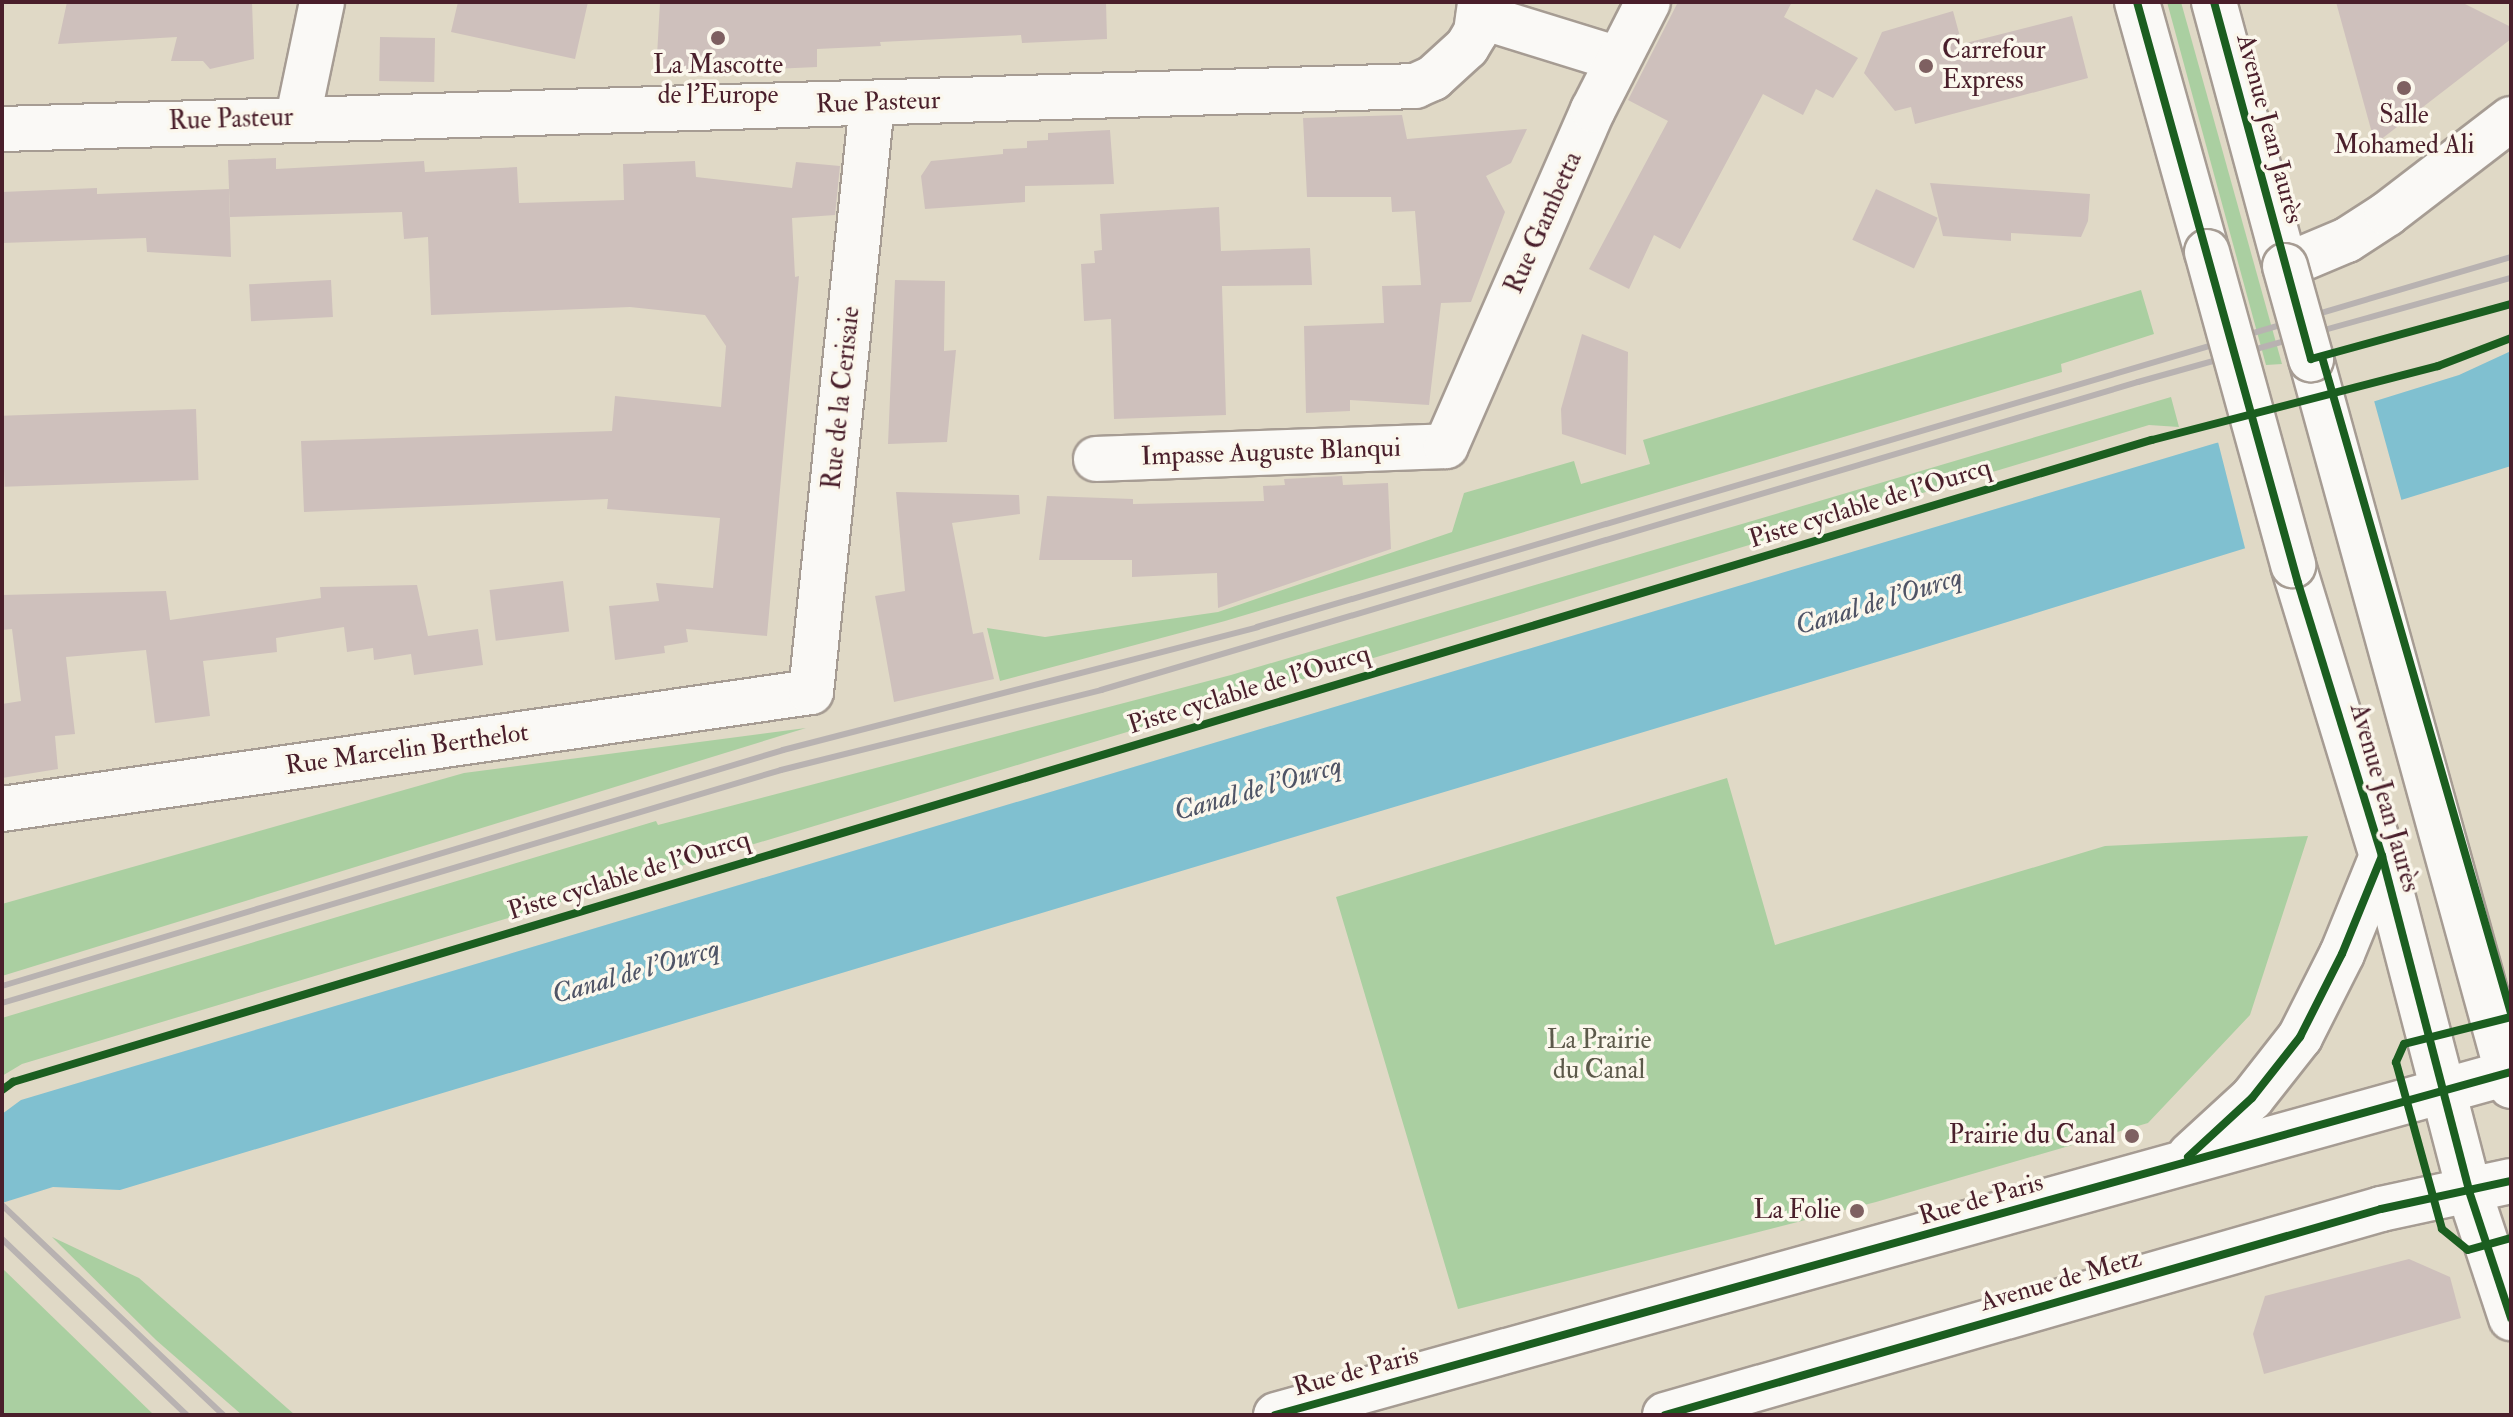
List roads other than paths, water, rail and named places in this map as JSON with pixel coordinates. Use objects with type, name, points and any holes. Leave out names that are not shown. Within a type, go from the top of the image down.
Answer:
[{"type":"main road","points":[[298,117],[322,2]]},
{"type":"main road","name":"Rue Gambetta","points":[[1446,446],[1618,59],[1648,2]]},
{"type":"main road","name":"Avenue Jean Jaurès","points":[[2137,2],[2293,565],[2382,856],[2469,1191],[2511,1318]]},
{"type":"main road","name":"Avenue Jean Jaurès","points":[[2214,2],[2510,1077]]},
{"type":"main road","name":"Rue Pasteur","points":[[2,129],[298,117],[872,104],[1415,86],[1433,78],[1467,47],[1480,9],[1618,59]]},
{"type":"main road","name":"Rue de la Cerisaie","points":[[811,692],[872,104]]},
{"type":"main road","points":[[2285,266],[2347,240],[2387,214],[2511,119]]},
{"type":"main road","name":"Impasse Auguste Blanqui","points":[[1096,459],[1446,446]]},
{"type":"main road","name":"Rue Marcelin Berthelot","points":[[2,809],[811,692]]},
{"type":"main road","points":[[2182,1162],[2252,1098],[2300,1037],[2342,954],[2382,856]]},
{"type":"main road","name":"Rue de Paris","points":[[1276,1415],[2441,1090],[2510,1077]]},
{"type":"main road","points":[[2469,1191],[2511,1181]]},
{"type":"main road","name":"Avenue de Metz","points":[[1665,1415],[2381,1209],[2469,1191]]},
{"type":"water","name":"Canal de l'Ourcq","points":[[2511,351],[2511,466],[1920,649],[120,1190],[53,1187],[2,1203],[2,1114],[21,1100],[2216,443],[2282,430],[2459,375]]},
{"type":"railway","points":[[2,986],[783,750],[1257,627],[2511,257]]},
{"type":"railway","points":[[2,1003],[781,770],[1101,690],[2138,382],[2511,278]]},
{"type":"railway","points":[[2,1205],[223,1415]]},
{"type":"railway","points":[[2,1239],[187,1415]]},
{"type":"place","name":"La Mascotte de l'Europe","points":[[718,38]]},
{"type":"place","name":"Carrefour Express","points":[[1926,66]]},
{"type":"place","name":"Salle Mohamed Ali","points":[[2404,88]]},
{"type":"place","name":"Prairie du Canal","points":[[2132,1136]]},
{"type":"place","name":"La Folie","points":[[1857,1211]]},
{"type":"park label","name":"La Prairie du Canal","points":[[1599,1056]]}]
